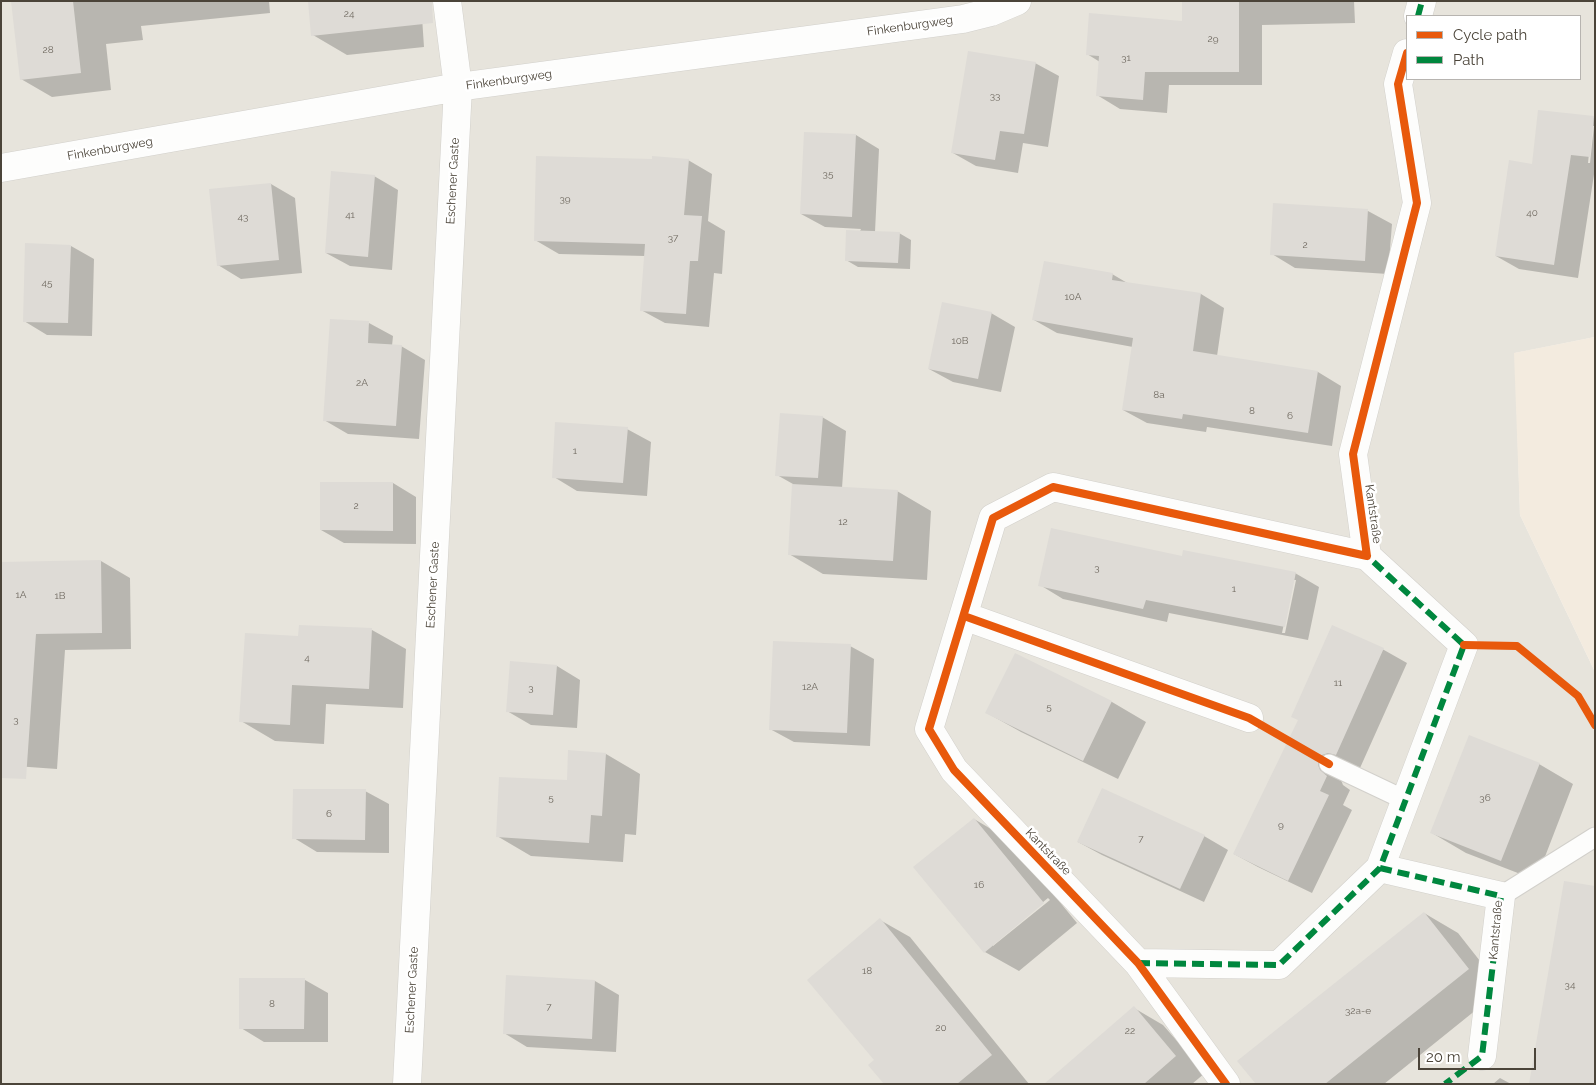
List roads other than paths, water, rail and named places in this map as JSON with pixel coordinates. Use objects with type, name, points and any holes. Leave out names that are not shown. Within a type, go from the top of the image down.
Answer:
[{"type":"street","name":"Eschener Gaste","points":[[407,1084],[458,87],[447,1]]},
{"type":"street","name":"Finkenburgweg","points":[[1,168],[458,87],[963,19],[991,12],[1017,1]]},
{"type":"street","points":[[1418,15],[1422,1]]},
{"type":"street","name":"Kantstraße","points":[[1367,556],[1353,454],[1417,204],[1398,84],[1406,57]]},
{"type":"street","name":"Kantstraße","points":[[1138,963],[1279,965],[1380,868],[1464,645],[1367,556],[1053,487],[993,518],[929,729],[954,770],[1138,963],[1226,1084]]},
{"type":"street","points":[[964,616],[1249,718]]},
{"type":"street","name":"Kantstraße","points":[[1380,868],[1500,896],[1482,1056]]},
{"type":"lane","points":[[1329,764],[1405,800]]},
{"type":"lane","points":[[1500,896],[1595,837]]}]
